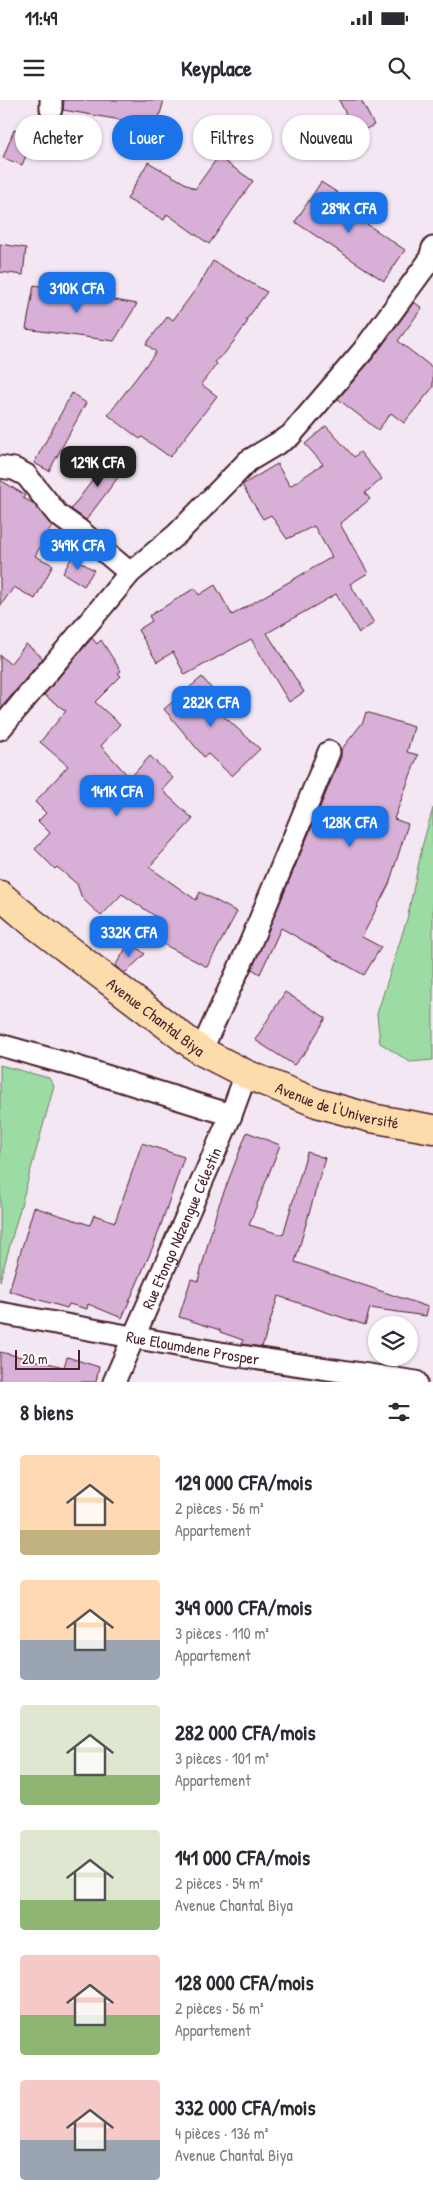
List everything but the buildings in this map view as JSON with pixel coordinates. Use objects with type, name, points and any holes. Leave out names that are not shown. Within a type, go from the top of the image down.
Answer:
[{"type":"main road","name":"Avenue Chantal Biya","points":[[0,895],[33,923],[201,1051],[246,1074]]},
{"type":"main road","name":"Avenue de l'Université","points":[[246,1074],[317,1103],[371,1118],[433,1128]]},
{"type":"street","points":[[0,730],[130,573],[177,534],[248,461],[290,436],[363,351],[429,260],[433,248]]},
{"type":"street","points":[[0,467],[14,469],[26,475],[58,515],[130,573]]},
{"type":"street","points":[[201,1051],[254,936],[329,752]]},
{"type":"street","points":[[0,1045],[62,1062],[231,1115]]},
{"type":"street","name":"Rue Etongo Ndzengue Célestin","points":[[114,1382],[231,1115],[246,1074]]},
{"type":"street","name":"Rue Eloumdene Prosper","points":[[0,1313],[226,1354],[416,1382]]},
{"type":"green space","points":[[433,808],[433,1060],[410,1062],[380,1043],[377,1014],[407,919],[423,843]]},
{"type":"green space","points":[[0,1065],[49,1078],[54,1086],[0,1281]]}]
